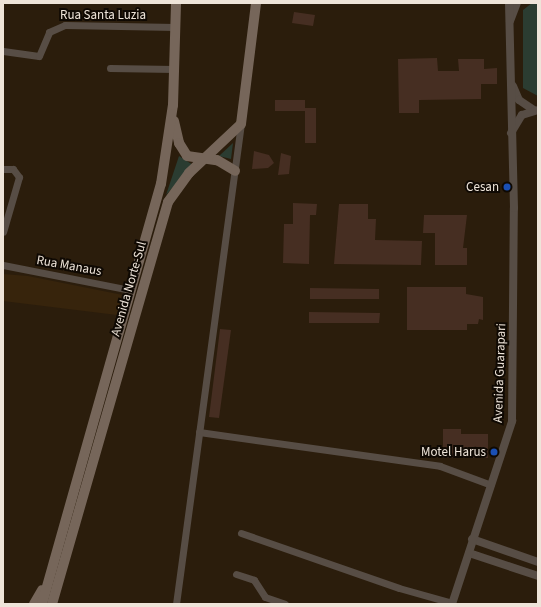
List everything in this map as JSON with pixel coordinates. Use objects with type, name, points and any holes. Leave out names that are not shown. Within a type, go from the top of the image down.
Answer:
[{"type":"main road","name":"Avenida Norte-Sul","points":[[49,604],[48,582],[161,184],[173,105],[176,3]]},
{"type":"main road","points":[[242,124],[257,4]]},
{"type":"main road","points":[[173,105],[181,148],[187,156],[203,161],[217,160],[235,171]]},
{"type":"main road","name":"Avenida Norte-Sul","points":[[49,604],[165,211],[178,187],[242,124]]},
{"type":"main road","points":[[34,604],[48,582]]},
{"type":"street","name":"Avenida Guarapari","points":[[452,603],[472,539],[505,451],[513,405],[511,81],[509,3]]},
{"type":"street","points":[[509,24],[518,3]]},
{"type":"street","name":"Rua Santa Luzia","points":[[3,51],[39,56],[49,32],[65,25],[175,27]]},
{"type":"street","points":[[110,68],[174,70]]},
{"type":"street","points":[[511,81],[519,100],[536,110]]},
{"type":"street","points":[[511,133],[522,115],[536,110]]},
{"type":"street","points":[[176,604],[242,124]]},
{"type":"street","points":[[3,169],[13,169],[19,180],[4,216],[3,232]]},
{"type":"street","name":"Rua Manaus","points":[[3,265],[130,290]]},
{"type":"street","points":[[199,432],[440,466],[491,485]]},
{"type":"street","points":[[241,533],[400,588],[452,603]]},
{"type":"street","points":[[472,539],[538,562]]},
{"type":"street","points":[[468,553],[538,576]]},
{"type":"street","points":[[236,574],[254,580],[265,597],[284,604]]},
{"type":"shaded area","points":[[3,274],[28,276],[123,295],[117,315],[3,301]]},
{"type":"green space","points":[[532,3],[538,3],[538,96],[523,88],[523,10]]},
{"type":"green space","points":[[233,143],[231,159],[219,156]]},
{"type":"green space","points":[[179,156],[193,165],[166,195]]},
{"type":"building","points":[[294,12],[315,15],[313,26],[292,23]]},
{"type":"building","points":[[437,58],[438,71],[459,71],[458,59],[484,59],[484,69],[497,68],[497,84],[481,84],[481,99],[419,100],[419,113],[399,113],[398,59]]},
{"type":"building","points":[[275,100],[305,100],[305,108],[316,108],[316,143],[305,143],[305,111],[275,111]]},
{"type":"building","points":[[254,151],[269,155],[274,163],[268,168],[252,169]]},
{"type":"building","points":[[281,153],[291,156],[289,174],[278,175]]},
{"type":"building","points":[[293,203],[317,204],[316,215],[310,215],[309,264],[283,263],[284,224],[293,224]]},
{"type":"building","points":[[339,204],[368,204],[368,219],[376,219],[375,240],[422,241],[421,265],[334,264]]},
{"type":"building","points":[[424,215],[467,215],[463,248],[467,248],[467,265],[435,265],[435,233],[423,233]]},
{"type":"building","points":[[407,287],[466,287],[466,294],[483,297],[483,320],[479,319],[478,324],[467,324],[467,330],[407,330]]},
{"type":"building","points":[[310,288],[379,289],[379,299],[310,299]]},
{"type":"building","points":[[309,312],[380,313],[379,323],[309,323]]},
{"type":"building","points":[[220,329],[231,330],[219,418],[209,417]]},
{"type":"building","points":[[443,429],[461,429],[461,434],[488,434],[488,458],[443,458]]},
{"type":"place","name":"Cesan","points":[[507,187]]},
{"type":"place","name":"Motel Harus","points":[[494,452]]}]
